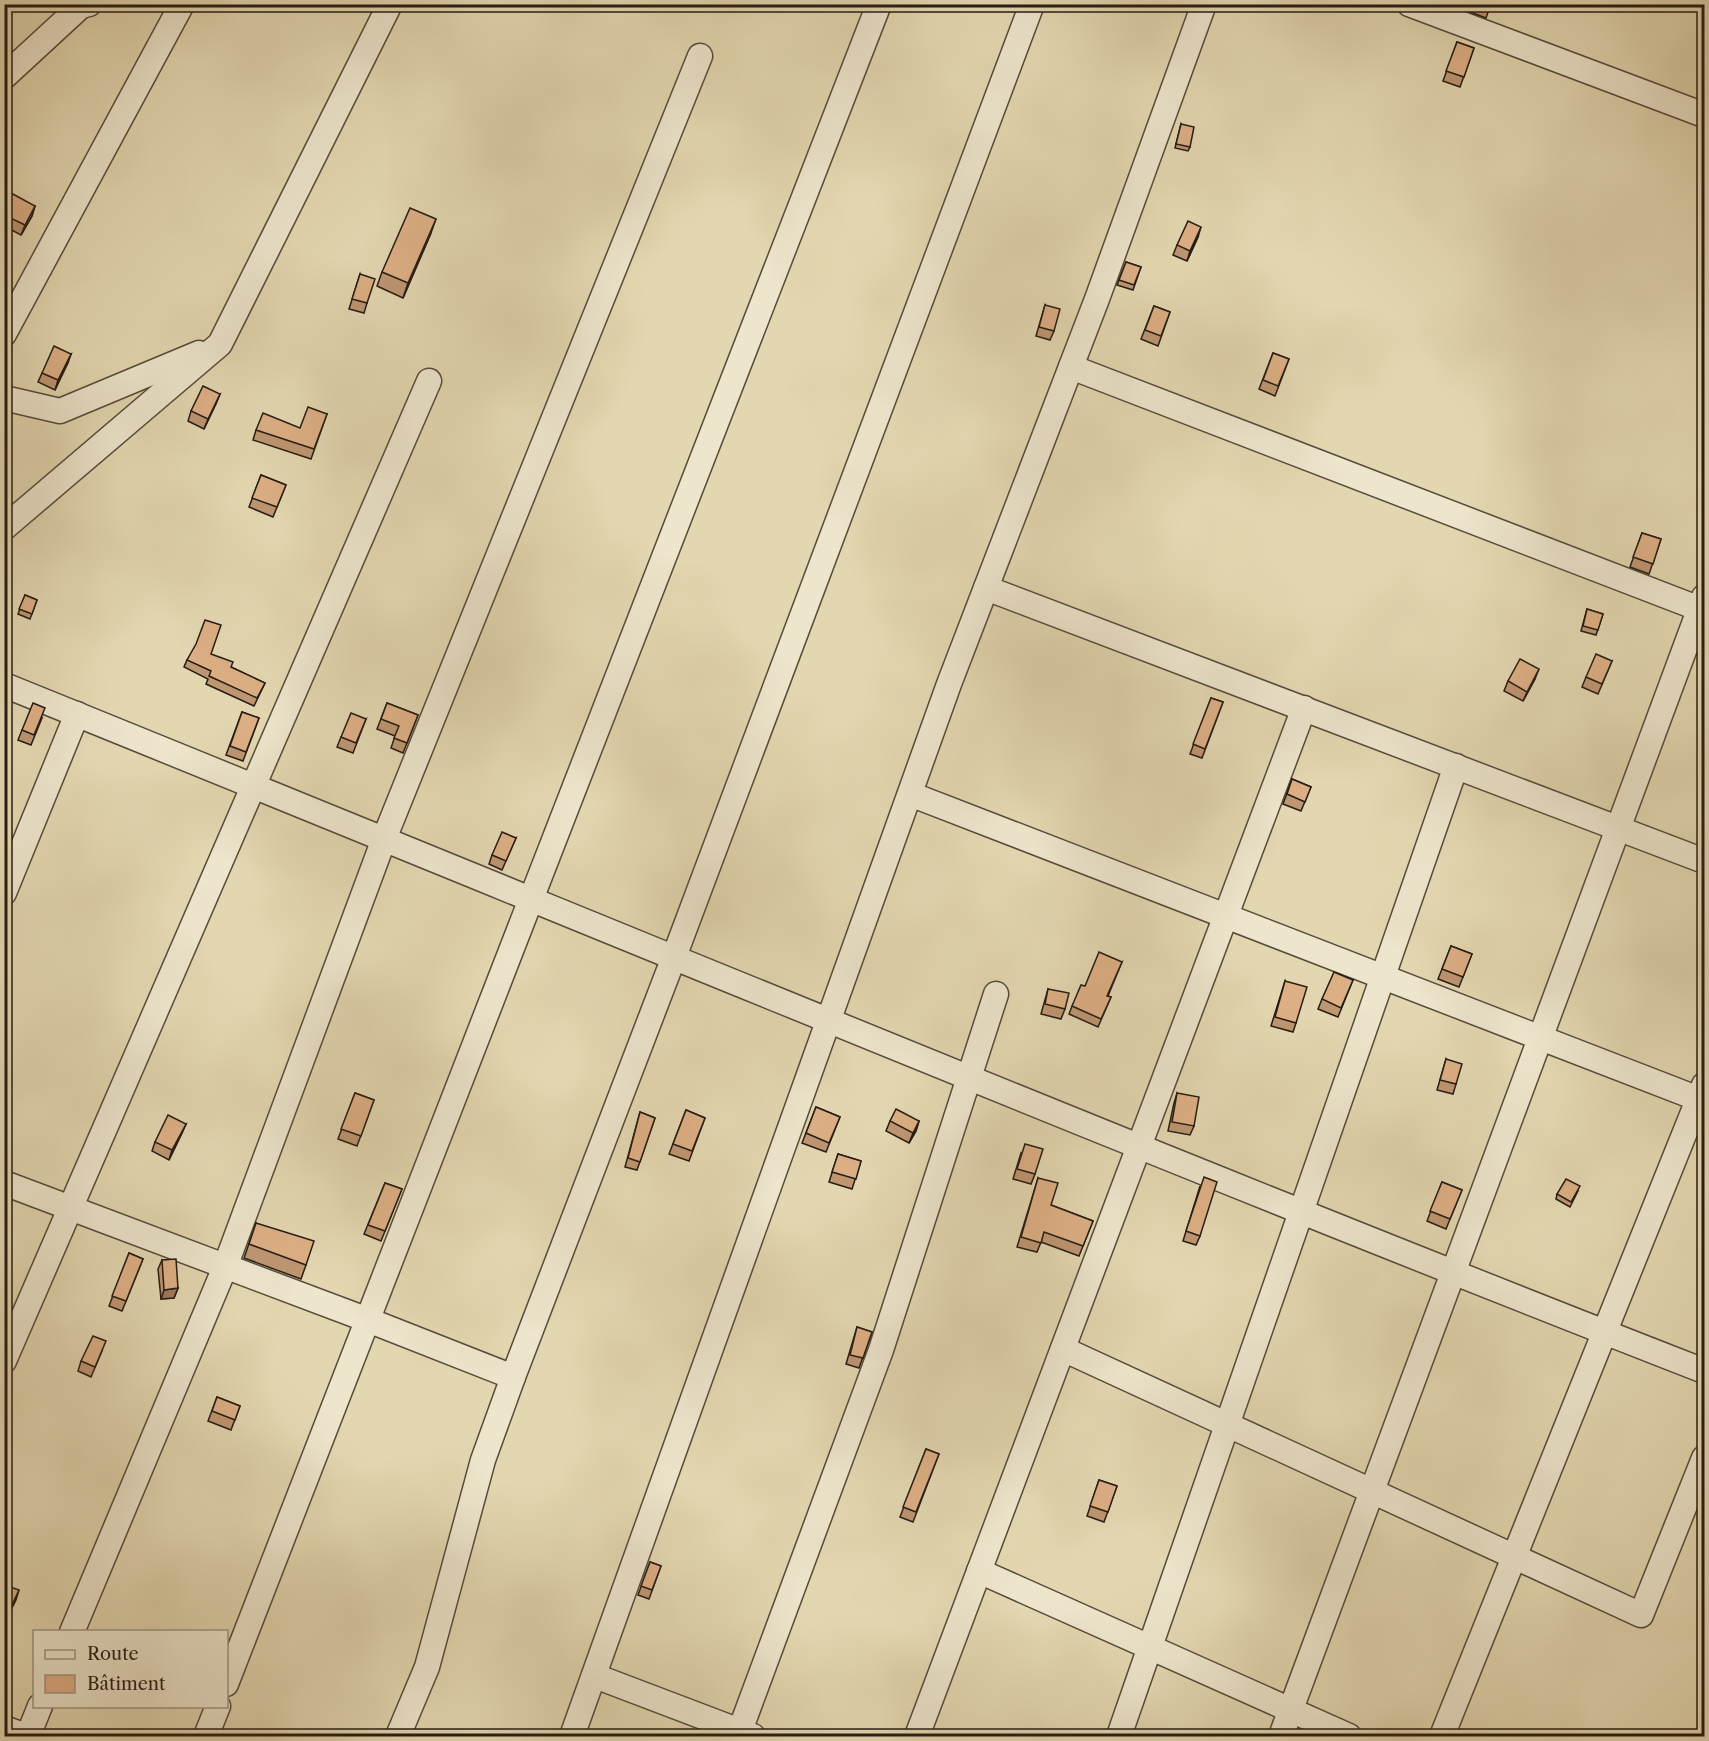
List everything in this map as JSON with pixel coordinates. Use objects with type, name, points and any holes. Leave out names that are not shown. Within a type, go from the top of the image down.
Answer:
[{"type":"street","points":[[4,77],[81,6],[89,4]]},
{"type":"street","points":[[4,334],[182,4]]},
{"type":"street","points":[[4,528],[220,344],[390,4]]},
{"type":"street","points":[[228,1679],[879,4]]},
{"type":"street","points":[[398,1737],[427,1667],[483,1460],[513,1377],[674,957],[1032,4]]},
{"type":"street","points":[[572,1737],[596,1676],[910,794],[1071,367],[1204,4]]},
{"type":"street","points":[[1408,4],[1704,115]]},
{"type":"street","points":[[73,1630],[225,1268],[384,839],[700,56]]},
{"type":"street","points":[[4,398],[60,411],[220,344]]},
{"type":"street","points":[[1071,367],[1702,603],[1281,1737]]},
{"type":"street","points":[[4,1361],[429,381]]},
{"type":"street","points":[[986,588],[1704,861]]},
{"type":"street","points":[[4,685],[829,1022],[1704,1371]]},
{"type":"street","points":[[917,1737],[1304,708]]},
{"type":"street","points":[[4,893],[77,714]]},
{"type":"street","points":[[1119,1737],[1456,766]]},
{"type":"street","points":[[910,794],[1540,1038],[1703,1095],[1442,1737]]},
{"type":"street","points":[[596,1676],[744,1735],[880,1350],[996,994]]},
{"type":"street","points":[[4,1183],[513,1377]]},
{"type":"street","points":[[1063,1349],[1641,1615],[1704,1458]]},
{"type":"street","points":[[980,1571],[1349,1737]]},
{"type":"street","points":[[4,1728],[27,1737],[40,1708]]},
{"type":"street","points":[[206,1737],[218,1708]]},
{"type":"building","points":[[1457,42],[1474,48],[1464,77],[1446,71]]},
{"type":"building","points":[[1181,124],[1194,127],[1190,147],[1176,144]]},
{"type":"building","points":[[11,193],[35,206],[25,225],[4,215],[4,206]]},
{"type":"building","points":[[410,208],[436,219],[408,283],[382,272]]},
{"type":"building","points":[[1188,221],[1201,227],[1190,251],[1177,245]]},
{"type":"building","points":[[1126,262],[1141,267],[1134,285],[1119,280]]},
{"type":"building","points":[[360,274],[375,279],[367,303],[352,299]]},
{"type":"building","points":[[1045,305],[1060,309],[1054,331],[1039,327]]},
{"type":"building","points":[[1154,306],[1170,312],[1161,336],[1145,330]]},
{"type":"building","points":[[54,346],[71,354],[58,380],[42,373]]},
{"type":"building","points":[[1273,353],[1289,359],[1278,386],[1263,380]]},
{"type":"building","points":[[203,386],[220,394],[208,419],[191,411]]},
{"type":"building","points":[[308,407],[327,414],[314,449],[256,430],[263,413],[300,428]]},
{"type":"building","points":[[261,475],[286,485],[277,507],[252,498]]},
{"type":"building","points":[[1642,533],[1661,539],[1653,564],[1633,557]]},
{"type":"building","points":[[25,595],[37,600],[32,614],[19,609]]},
{"type":"building","points":[[1587,609],[1603,614],[1598,630],[1583,626]]},
{"type":"building","points":[[205,620],[221,625],[211,654],[233,662],[231,667],[265,683],[257,698],[209,676],[211,671],[187,660]]},
{"type":"building","points":[[1596,654],[1612,661],[1602,684],[1586,677]]},
{"type":"building","points":[[1520,659],[1539,669],[1527,692],[1508,681]]},
{"type":"building","points":[[1211,698],[1223,702],[1205,749],[1193,744]]},
{"type":"building","points":[[33,703],[45,708],[34,735],[22,730]]},
{"type":"building","points":[[387,703],[418,715],[407,743],[394,738],[399,726],[381,719]]},
{"type":"building","points":[[242,712],[259,718],[246,752],[230,746]]},
{"type":"building","points":[[351,713],[366,719],[356,743],[341,737]]},
{"type":"building","points":[[1292,779],[1311,787],[1305,802],[1287,794]]},
{"type":"building","points":[[502,832],[516,838],[506,861],[492,855]]},
{"type":"building","points":[[1451,946],[1472,954],[1463,977],[1442,969]]},
{"type":"building","points":[[1099,952],[1122,962],[1107,996],[1111,997],[1101,1019],[1072,1006],[1081,985],[1085,986]]},
{"type":"building","points":[[1334,972],[1353,980],[1341,1008],[1322,999]]},
{"type":"building","points":[[1285,981],[1307,987],[1296,1023],[1275,1017]]},
{"type":"building","points":[[1048,989],[1069,993],[1065,1009],[1045,1004]]},
{"type":"building","points":[[1446,1059],[1462,1064],[1456,1084],[1440,1080]]},
{"type":"building","points":[[355,1093],[374,1100],[361,1136],[341,1129]]},
{"type":"building","points":[[1177,1093],[1199,1097],[1194,1126],[1172,1122]]},
{"type":"building","points":[[816,1107],[840,1117],[829,1143],[806,1133]]},
{"type":"building","points":[[896,1109],[919,1121],[913,1133],[890,1121]]},
{"type":"building","points":[[686,1110],[705,1118],[692,1151],[673,1144]]},
{"type":"building","points":[[640,1112],[655,1118],[640,1162],[628,1158]]},
{"type":"building","points":[[168,1115],[186,1124],[172,1150],[155,1142]]},
{"type":"building","points":[[1025,1144],[1043,1149],[1035,1174],[1017,1169]]},
{"type":"building","points":[[838,1154],[861,1161],[856,1179],[832,1172]]},
{"type":"building","points":[[1204,1177],[1217,1182],[1200,1236],[1186,1231]]},
{"type":"building","points":[[1038,1178],[1058,1183],[1051,1205],[1093,1221],[1083,1246],[1044,1232],[1041,1243],[1021,1237]]},
{"type":"building","points":[[1566,1179],[1580,1186],[1571,1202],[1557,1194]]},
{"type":"building","points":[[1442,1182],[1462,1190],[1450,1219],[1430,1211]]},
{"type":"building","points":[[385,1183],[402,1189],[385,1231],[368,1225]]},
{"type":"building","points":[[256,1223],[314,1241],[306,1265],[249,1244]]},
{"type":"building","points":[[129,1253],[143,1259],[126,1301],[112,1296]]},
{"type":"building","points":[[176,1259],[178,1288],[164,1290],[162,1260]]},
{"type":"building","points":[[857,1327],[872,1332],[863,1358],[850,1355]]},
{"type":"building","points":[[93,1336],[106,1341],[95,1367],[81,1361]]},
{"type":"building","points":[[217,1397],[240,1406],[235,1420],[212,1411]]},
{"type":"building","points":[[926,1449],[939,1454],[916,1512],[903,1507]]},
{"type":"building","points":[[1099,1480],[1117,1486],[1108,1512],[1090,1506]]},
{"type":"building","points":[[650,1562],[661,1566],[652,1590],[641,1586]]},
{"type":"building","points":[[4,1585],[19,1590],[6,1618],[4,1618]]}]
